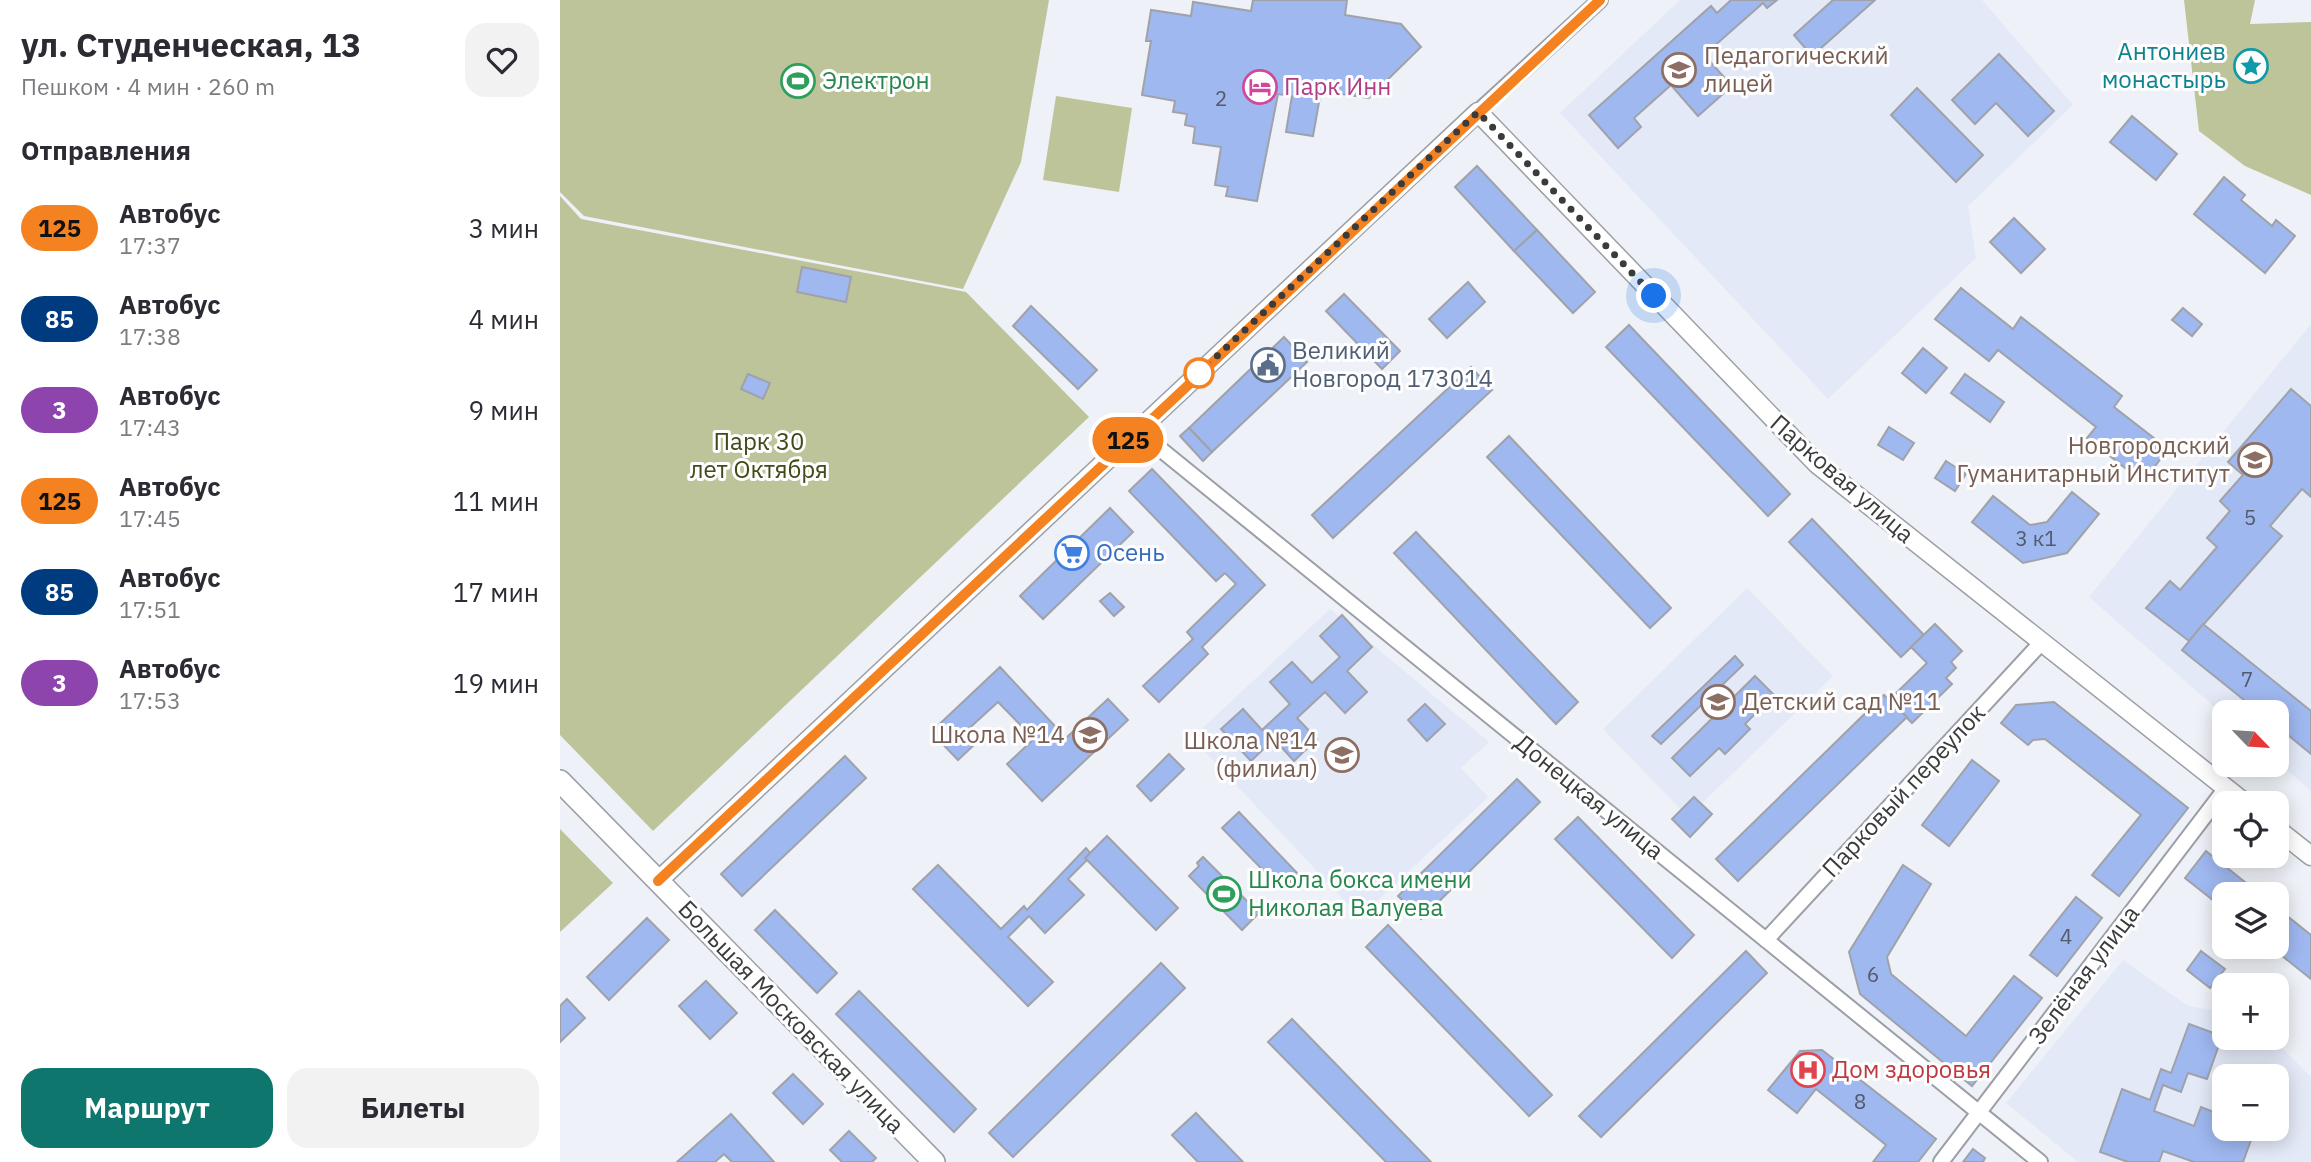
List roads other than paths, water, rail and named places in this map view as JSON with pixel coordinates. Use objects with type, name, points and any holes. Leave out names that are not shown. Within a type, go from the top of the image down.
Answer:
[{"type":"main road","name":"Большая Московская улица","points":[[560,781],[934,1162]]},
{"type":"street","points":[[658,881],[1600,0]]},
{"type":"street","name":"Парковая улица","points":[[1478,112],[1817,464],[2230,791]]},
{"type":"street","name":"Донецкая улица","points":[[1138,431],[2040,1162]]},
{"type":"street","name":"Парковый переулок","points":[[1766,940],[2041,643]]},
{"type":"street","name":"Зелёная улица","points":[[1941,1162],[2226,788]]},
{"type":"street","points":[[2289,839],[2311,856]]},
{"type":"place","name":"Антониев монастырь","points":[[2251,66]]},
{"type":"place","name":"Педагогический лицей","points":[[1679,70]]},
{"type":"place","name":"Электрон","points":[[798,81]]},
{"type":"place","name":"Парк Инн","points":[[1260,87]]},
{"type":"place","name":"Великий Новгород 173014","points":[[1268,365]]},
{"type":"place","name":"Новгородский Гуманитарный Институт","points":[[2255,460]]},
{"type":"place","name":"Осень","points":[[1072,553]]},
{"type":"place","name":"Детский сад №11","points":[[1718,702]]},
{"type":"place","name":"Школа №14","points":[[1090,735]]},
{"type":"place","name":"Школа №14 (филиал)","points":[[1342,755]]},
{"type":"place","name":"Школа бокса имени Николая Валуева","points":[[1224,894]]},
{"type":"place","name":"Дом здоровья","points":[[1808,1070]]},
{"type":"park label","name":"Парк 30 лет Октября","points":[[759,456]]}]
